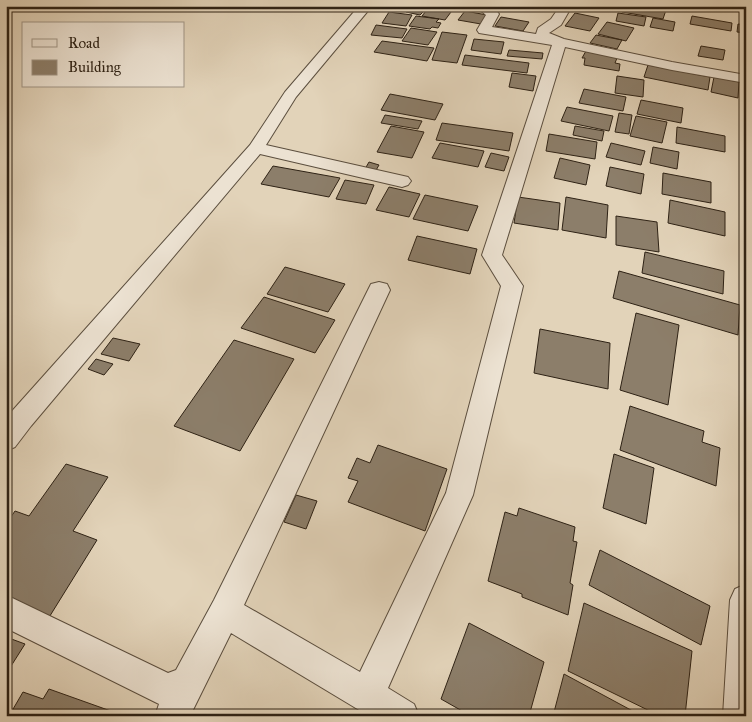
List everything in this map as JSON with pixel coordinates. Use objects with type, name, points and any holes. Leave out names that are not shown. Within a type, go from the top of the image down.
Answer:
[{"type":"street","points":[[6,439],[14,416],[256,148],[290,95],[366,6]]},
{"type":"street","points":[[481,6],[493,14],[484,30],[560,42],[672,66],[746,78]]},
{"type":"street","points":[[560,42],[542,35],[543,31],[556,22],[566,6]]},
{"type":"street","points":[[367,694],[459,495],[512,286],[492,255],[560,42]]},
{"type":"street","points":[[256,148],[402,181]]},
{"type":"street","points":[[172,716],[225,611],[379,290]]},
{"type":"street","points":[[741,716],[746,600]]},
{"type":"street","points":[[6,611],[166,690],[176,690],[188,682]]},
{"type":"street","points":[[225,611],[402,716]]},
{"type":"building","points":[[430,6],[454,8],[445,20],[422,16]]},
{"type":"building","points":[[624,6],[644,6],[666,10],[663,19],[622,12]]},
{"type":"building","points":[[410,8],[424,11],[420,15],[406,12]]},
{"type":"building","points":[[465,11],[487,15],[481,24],[458,20]]},
{"type":"building","points":[[389,12],[412,15],[406,26],[382,23]]},
{"type":"building","points":[[575,13],[599,18],[590,31],[565,26]]},
{"type":"building","points":[[618,13],[646,17],[644,26],[616,21]]},
{"type":"building","points":[[416,16],[439,19],[436,22],[441,23],[438,28],[432,27],[430,29],[409,26]]},
{"type":"building","points":[[692,16],[732,23],[731,31],[690,24]]},
{"type":"building","points":[[501,17],[529,22],[523,31],[495,26]]},
{"type":"building","points":[[653,18],[675,22],[673,31],[650,27]]},
{"type":"building","points":[[607,22],[634,28],[626,41],[598,34]]},
{"type":"building","points":[[738,24],[746,25],[746,33],[737,32]]},
{"type":"building","points":[[376,25],[407,29],[402,38],[371,35]]},
{"type":"building","points":[[411,28],[437,32],[428,45],[402,41]]},
{"type":"building","points":[[442,32],[467,35],[457,63],[432,60]]},
{"type":"building","points":[[596,35],[622,40],[617,49],[590,43]]},
{"type":"building","points":[[474,39],[504,42],[501,54],[471,50]]},
{"type":"building","points":[[382,41],[434,48],[427,61],[374,52]]},
{"type":"building","points":[[701,46],[725,50],[723,60],[698,56]]},
{"type":"building","points":[[509,50],[543,53],[542,59],[507,56]]},
{"type":"building","points":[[586,51],[617,58],[615,63],[620,64],[619,71],[584,65],[585,58],[582,58]]},
{"type":"building","points":[[465,55],[529,63],[527,73],[462,65]]},
{"type":"building","points":[[648,65],[710,77],[708,90],[644,77]]},
{"type":"building","points":[[512,73],[536,76],[533,91],[509,87]]},
{"type":"building","points":[[617,76],[644,80],[643,97],[615,93]]},
{"type":"building","points":[[714,77],[739,82],[738,98],[711,92]]},
{"type":"building","points":[[584,89],[626,97],[623,111],[579,103]]},
{"type":"building","points":[[390,94],[443,104],[435,120],[381,110]]},
{"type":"building","points":[[641,100],[683,108],[681,123],[637,114]]},
{"type":"building","points":[[567,107],[613,116],[609,131],[561,121]]},
{"type":"building","points":[[619,113],[632,115],[629,134],[615,132]]},
{"type":"building","points":[[385,115],[422,121],[418,129],[381,123]]},
{"type":"building","points":[[636,116],[667,122],[662,143],[630,136]]},
{"type":"building","points":[[442,123],[513,133],[509,151],[436,140]]},
{"type":"building","points":[[391,126],[424,132],[412,158],[377,152]]},
{"type":"building","points":[[575,126],[604,131],[602,141],[573,135]]},
{"type":"building","points":[[677,127],[725,136],[725,152],[676,143]]},
{"type":"building","points":[[549,134],[597,142],[595,159],[546,151]]},
{"type":"building","points":[[440,143],[484,151],[478,167],[432,158]]},
{"type":"building","points":[[611,143],[645,151],[641,165],[606,157]]},
{"type":"building","points":[[653,147],[679,152],[677,169],[650,163]]},
{"type":"building","points":[[491,153],[509,157],[504,171],[485,167]]},
{"type":"building","points":[[560,158],[590,165],[586,185],[554,178]]},
{"type":"building","points":[[369,162],[379,165],[375,172],[365,169]]},
{"type":"building","points":[[273,166],[340,178],[329,197],[261,184]]},
{"type":"building","points":[[610,167],[644,174],[641,194],[606,186]]},
{"type":"building","points":[[663,173],[711,182],[711,203],[662,194]]},
{"type":"building","points":[[345,180],[374,185],[366,204],[336,199]]},
{"type":"building","points":[[389,187],[420,194],[409,217],[376,210]]},
{"type":"building","points":[[425,195],[478,206],[468,231],[413,219]]},
{"type":"building","points":[[518,197],[560,203],[558,230],[514,223]]},
{"type":"building","points":[[566,197],[608,205],[606,238],[562,230]]},
{"type":"building","points":[[670,200],[725,212],[725,236],[668,223]]},
{"type":"building","points":[[616,216],[657,222],[659,252],[616,245]]},
{"type":"building","points":[[417,236],[477,249],[470,274],[408,260]]},
{"type":"building","points":[[645,252],[724,271],[723,294],[642,273]]},
{"type":"building","points":[[285,267],[345,284],[328,312],[267,294]]},
{"type":"building","points":[[619,271],[740,305],[738,335],[613,298]]},
{"type":"building","points":[[264,297],[335,320],[315,353],[241,328]]},
{"type":"building","points":[[636,313],[679,325],[668,405],[620,390]]},
{"type":"building","points":[[540,329],[610,343],[608,389],[534,373]]},
{"type":"building","points":[[113,338],[140,344],[129,361],[101,354]]},
{"type":"building","points":[[234,340],[294,359],[240,451],[174,426]]},
{"type":"building","points":[[96,359],[113,364],[104,375],[88,369]]},
{"type":"building","points":[[630,406],[704,431],[702,442],[720,448],[716,486],[620,450]]},
{"type":"building","points":[[378,445],[447,469],[425,531],[348,502],[358,481],[348,478],[357,458],[370,463]]},
{"type":"building","points":[[614,454],[654,468],[646,524],[603,508]]},
{"type":"building","points":[[66,464],[108,477],[73,531],[97,540],[48,619],[6,603],[6,524],[15,511],[29,516]]},
{"type":"building","points":[[296,495],[317,501],[306,529],[284,522]]},
{"type":"building","points":[[519,508],[575,527],[573,541],[577,542],[570,583],[573,585],[568,615],[488,581],[505,512],[517,516]]},
{"type":"building","points":[[600,550],[710,606],[701,645],[589,585]]},
{"type":"building","points":[[584,603],[692,651],[685,716],[660,716],[568,671]]},
{"type":"building","points":[[469,623],[544,662],[529,716],[471,716],[441,699]]},
{"type":"building","points":[[6,637],[25,644],[6,674]]},
{"type":"building","points":[[564,674],[642,716],[553,716]]},
{"type":"building","points":[[49,689],[122,715],[9,716],[23,692],[43,699]]}]
